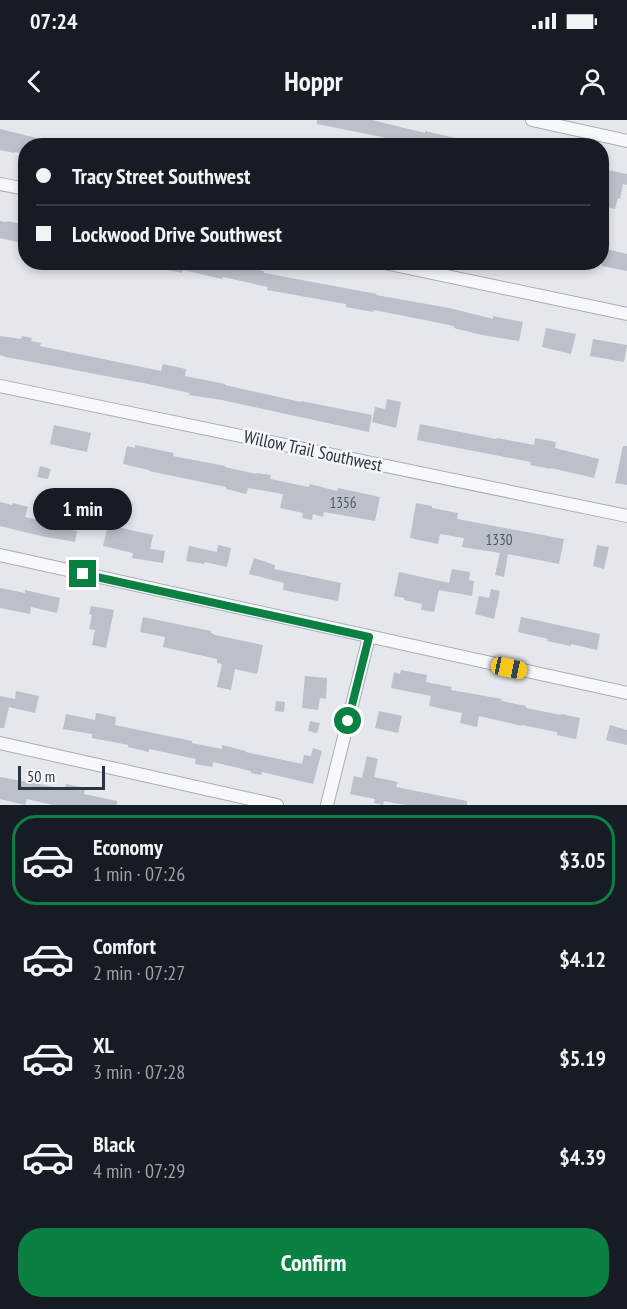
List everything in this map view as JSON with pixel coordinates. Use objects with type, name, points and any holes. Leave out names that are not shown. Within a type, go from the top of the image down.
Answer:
[{"type":"street","points":[[532,120],[627,141]]},
{"type":"street","points":[[0,184],[18,187]]},
{"type":"street","points":[[418,270],[627,314]]},
{"type":"street","name":"Willow Trail Southwest","points":[[0,386],[627,516]]},
{"type":"street","points":[[0,555],[627,693]]},
{"type":"street","points":[[327,805],[369,637]]},
{"type":"street","points":[[0,743],[277,805]]},
{"type":"building","points":[[317,120],[372,120],[456,138],[385,138],[317,124]]},
{"type":"building","points":[[0,129],[37,138],[18,138],[18,153],[0,150]]},
{"type":"building","points":[[609,170],[627,174],[627,185],[623,184],[615,209],[609,208]]},
{"type":"building","points":[[0,221],[18,223],[18,242],[0,238]]},
{"type":"building","points":[[609,250],[627,254],[627,271],[609,267]]},
{"type":"building","points":[[183,270],[260,270],[264,273],[449,308],[493,319],[493,316],[523,322],[519,341],[482,335],[454,328],[454,326],[374,310],[373,312],[346,307],[346,304],[267,290],[268,287],[223,277],[222,279]]},
{"type":"building","points":[[546,328],[576,334],[571,354],[542,347]]},
{"type":"building","points":[[0,336],[32,338],[31,341],[41,343],[40,346],[161,371],[163,364],[186,369],[185,376],[372,415],[369,432],[189,395],[190,393],[148,384],[6,357],[0,355]]},
{"type":"building","points":[[593,339],[627,345],[624,362],[590,356]]},
{"type":"building","points":[[387,399],[401,402],[396,428],[372,422],[375,407],[385,409]]},
{"type":"building","points":[[420,424],[534,445],[535,438],[556,442],[555,448],[599,459],[594,478],[530,465],[531,462],[417,440]]},
{"type":"building","points":[[54,425],[91,433],[87,452],[50,444]]},
{"type":"building","points":[[135,445],[174,453],[173,456],[256,474],[271,475],[270,479],[309,487],[310,484],[337,491],[338,488],[380,497],[375,521],[324,512],[323,517],[313,514],[312,520],[302,518],[303,513],[280,508],[283,494],[248,488],[246,494],[226,489],[226,487],[123,464],[127,446],[135,448]]},
{"type":"building","points":[[623,446],[627,446],[627,485],[615,483]]},
{"type":"building","points":[[40,466],[51,469],[48,479],[37,477]]},
{"type":"building","points":[[0,502],[28,507],[25,517],[72,525],[71,530],[77,531],[75,542],[0,526]]},
{"type":"building","points":[[416,503],[458,513],[457,519],[564,539],[559,564],[508,554],[504,577],[495,575],[500,553],[462,547],[464,538],[440,534],[438,544],[410,538]]},
{"type":"building","points":[[108,525],[153,535],[150,549],[165,551],[163,563],[132,558],[133,553],[103,546]]},
{"type":"building","points":[[218,545],[231,548],[227,567],[186,561],[189,546],[217,552]]},
{"type":"building","points":[[597,545],[609,547],[604,569],[593,566]]},
{"type":"building","points":[[254,558],[275,565],[274,569],[341,583],[338,601],[283,590],[284,583],[249,574]]},
{"type":"building","points":[[452,569],[470,572],[469,580],[474,581],[472,596],[439,590],[434,612],[421,610],[422,604],[394,596],[399,572],[449,583]]},
{"type":"building","points":[[0,588],[25,593],[25,590],[60,598],[57,613],[31,607],[30,614],[0,608]]},
{"type":"building","points":[[491,589],[500,591],[494,619],[475,614],[479,596],[489,598]]},
{"type":"building","points":[[91,606],[114,610],[106,648],[92,645],[95,630],[89,629]]},
{"type":"building","points":[[143,617],[211,631],[215,635],[263,645],[257,674],[235,669],[231,690],[217,687],[222,664],[217,663],[217,659],[163,647],[165,637],[140,632]]},
{"type":"building","points":[[521,617],[600,634],[597,650],[547,641],[548,639],[518,632]]},
{"type":"building","points":[[401,670],[427,675],[426,682],[452,687],[451,690],[502,699],[501,701],[526,706],[526,708],[580,718],[576,739],[557,735],[557,732],[479,716],[477,727],[460,723],[462,713],[429,706],[431,696],[391,688],[394,672],[400,674]]},
{"type":"building","points":[[305,676],[327,678],[326,699],[320,698],[318,710],[302,708]]},
{"type":"building","points":[[16,691],[39,696],[35,713],[9,707],[4,728],[0,728],[0,696],[15,699]]},
{"type":"building","points":[[276,701],[285,702],[284,712],[275,711]]},
{"type":"building","points":[[379,711],[402,716],[398,733],[375,728]]},
{"type":"building","points":[[96,713],[116,717],[115,725],[222,749],[222,745],[302,764],[304,755],[311,756],[313,748],[322,751],[313,784],[262,772],[261,775],[251,773],[251,771],[213,762],[212,767],[195,764],[196,759],[149,749],[149,752],[92,738],[92,734],[63,729],[66,714],[95,720]]},
{"type":"building","points":[[310,721],[320,723],[317,733],[308,731]]},
{"type":"building","points":[[610,725],[627,730],[627,745],[606,740]]},
{"type":"building","points":[[367,756],[378,759],[374,777],[398,782],[396,787],[467,801],[467,805],[405,805],[384,801],[383,805],[374,803],[375,799],[350,794],[354,776],[362,778]]},
{"type":"building","points":[[0,777],[65,789],[66,784],[85,788],[84,794],[117,801],[117,805],[53,805],[27,799],[25,805],[0,799]]},
{"type":"route","points":[[83,574],[369,637],[348,721]]}]
